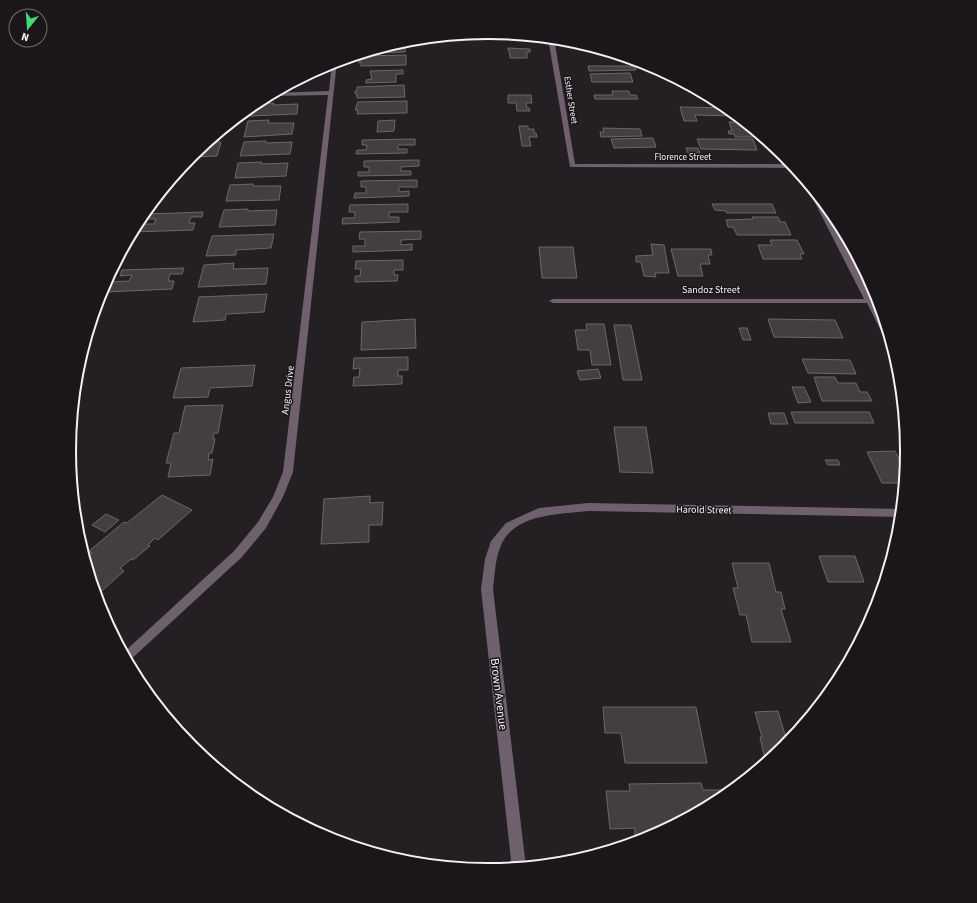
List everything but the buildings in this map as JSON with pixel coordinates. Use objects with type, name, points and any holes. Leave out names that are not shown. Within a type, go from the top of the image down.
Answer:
[{"type":"street","name":"Esther Street","points":[[553,45],[572,166]]},
{"type":"street","name":"Angus Drive","points":[[129,654],[238,554],[262,525],[278,497],[288,472],[334,69]]},
{"type":"street","points":[[281,95],[332,93]]},
{"type":"street","name":"Florence Street","points":[[572,166],[786,166]]},
{"type":"street","points":[[823,211],[879,319]]},
{"type":"street","name":"Sandoz Street","points":[[553,301],[870,301]]},
{"type":"street","name":"Harold Street","points":[[510,526],[539,512],[588,507],[896,513]]},
{"type":"street","name":"Brown Avenue","points":[[510,526],[497,541],[491,559],[487,589],[518,863]]}]
